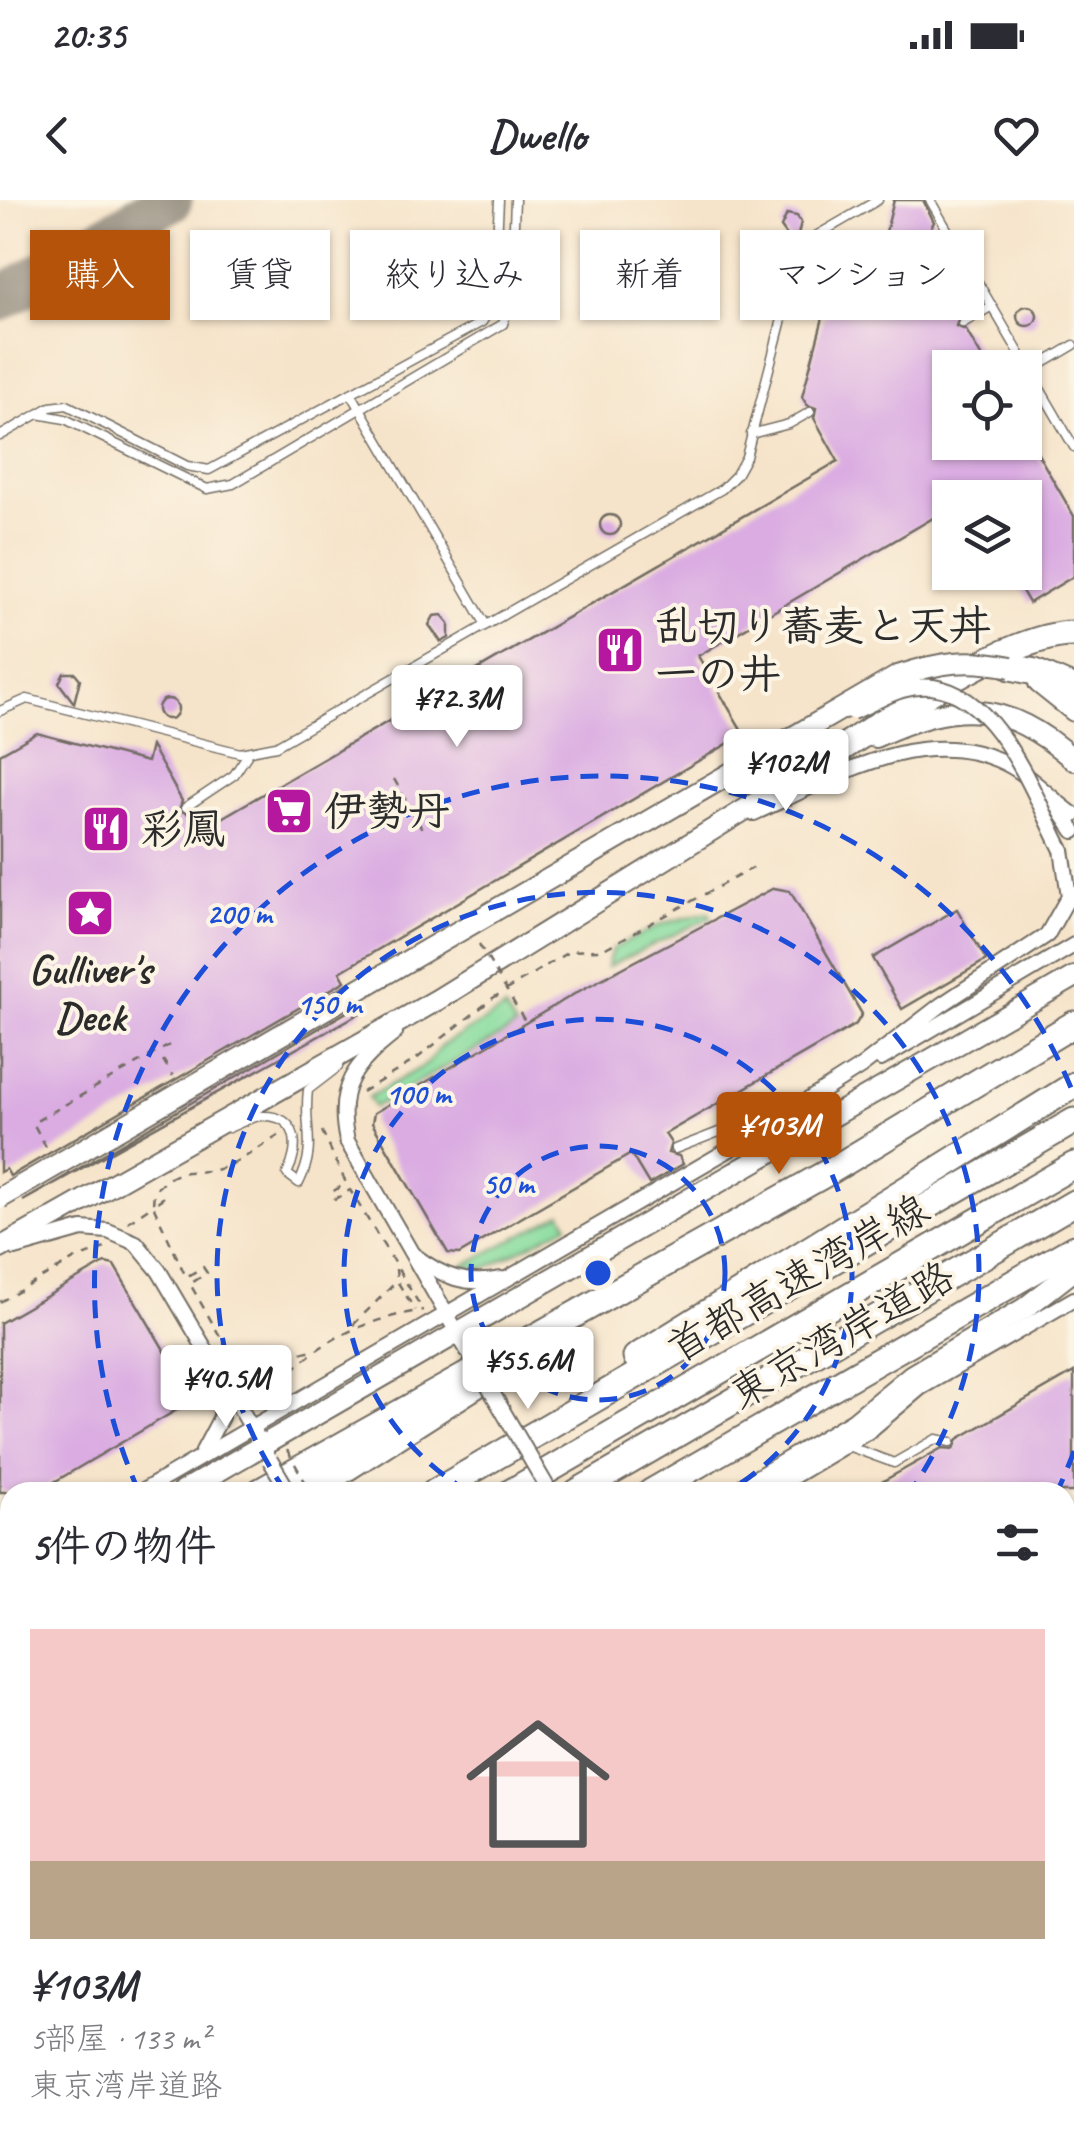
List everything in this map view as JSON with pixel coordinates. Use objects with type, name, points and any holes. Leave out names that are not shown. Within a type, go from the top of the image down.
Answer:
[{"type":"highway","points":[[819,762],[1002,654],[1061,634]]},
{"type":"highway","points":[[1012,667],[1074,688]]},
{"type":"highway","points":[[277,1482],[832,1170],[1074,1024]]},
{"type":"highway","points":[[529,1438],[566,1400],[1074,1086]]},
{"type":"highway","name":"首都高速湾岸線","points":[[453,1482],[1074,1121]]},
{"type":"highway","name":"首都高速湾岸線","points":[[528,1482],[1074,1164]]},
{"type":"highway","points":[[594,1482],[1074,1203]]},
{"type":"highway","name":"東京湾岸道路","points":[[668,1482],[1074,1248]]},
{"type":"highway","points":[[326,1482],[456,1400],[513,1360],[545,1330]]},
{"type":"street","points":[[0,1198],[898,676],[945,660],[977,660],[1012,667],[1050,689],[1074,711]]},
{"type":"street","points":[[823,723],[901,690],[936,686],[980,707],[1062,850],[1069,896],[1047,935],[941,1005],[862,1066]]},
{"type":"street","points":[[0,1250],[437,1000],[726,825],[819,762],[910,721],[963,709],[1030,725],[1074,760]]},
{"type":"street","points":[[726,825],[883,758],[930,747],[986,754],[1010,766],[1074,814]]},
{"type":"street","points":[[1054,801],[1074,831]]},
{"type":"street","points":[[158,1482],[511,1277],[862,1066],[928,1035],[1074,945]]},
{"type":"street","points":[[204,1482],[267,1453],[458,1334],[1074,976]]},
{"type":"street","points":[[437,1000],[358,1065],[348,1078],[342,1121],[347,1141],[544,1482]]},
{"type":"street","points":[[0,1250],[82,1229],[108,1231],[136,1243],[159,1271],[283,1482]]},
{"type":"street","points":[[410,1251],[448,1278],[485,1282],[511,1277]]},
{"type":"street","points":[[755,1482],[855,1422],[912,1375],[1026,1308],[1074,1270]]},
{"type":"street","points":[[784,1482],[845,1445],[910,1394],[1074,1299]]},
{"type":"street","points":[[195,1460],[209,1444],[222,1417],[220,1377]]},
{"type":"lane","points":[[0,436],[38,414],[67,405],[187,466],[208,470],[490,314],[496,288],[499,200]]},
{"type":"lane","points":[[38,414],[65,419],[207,489],[233,484],[503,324],[510,299],[514,200]]},
{"type":"lane","points":[[0,711],[19,700],[42,701],[248,754],[276,746],[722,488],[736,476],[752,434],[799,254],[814,238],[878,200]]},
{"type":"lane","points":[[930,200],[1018,350]]},
{"type":"lane","points":[[963,323],[992,306]]},
{"type":"lane","points":[[1042,364],[1074,345]]},
{"type":"lane","points":[[1042,392],[1074,447]]},
{"type":"lane","points":[[351,393],[486,625]]},
{"type":"lane","points":[[752,434],[788,424],[810,412]]},
{"type":"lane","points":[[186,807],[234,775],[248,754]]},
{"type":"lane","points":[[178,1147],[262,1116],[286,1124],[296,1138],[297,1154],[286,1174],[299,1183],[312,1156],[306,1111],[308,1090],[340,1065],[350,1050]]},
{"type":"lane","points":[[675,1149],[814,1095]]},
{"type":"lane","points":[[845,1445],[894,1464],[936,1439],[952,1442]]},
{"type":"path","points":[[394,779],[425,834]]},
{"type":"path","points":[[360,1094],[415,1060],[493,998],[570,951],[602,950],[760,864]]},
{"type":"path","points":[[476,938],[526,1024]]},
{"type":"path","points":[[50,1155],[33,1123],[173,1042]]},
{"type":"path","points":[[321,1126],[333,1161],[424,1312],[348,1329]]},
{"type":"path","points":[[284,1132],[220,1169],[189,1169],[164,1180],[154,1191],[153,1205],[171,1254],[261,1406],[316,1348],[348,1329],[397,1281]]},
{"type":"path","points":[[346,1184],[332,1192],[335,1199],[350,1190]]},
{"type":"path","points":[[122,1226],[164,1197]]},
{"type":"path","points":[[0,1302],[97,1248],[111,1248]]},
{"type":"path","points":[[186,1277],[204,1268],[207,1273],[190,1284]]},
{"type":"path","points":[[395,1268],[397,1281],[415,1311]]},
{"type":"path","points":[[246,1368],[316,1348]]},
{"type":"path","points":[[238,1363],[246,1368],[264,1400]]},
{"type":"path","points":[[287,1450],[305,1482]]},
{"type":"green space","points":[[708,912],[711,917],[607,967],[612,949],[662,924]]},
{"type":"green space","points":[[505,1009],[516,1027],[374,1107],[369,1097],[427,1064],[441,1046]]},
{"type":"green space","points":[[562,1213],[568,1225],[486,1268],[461,1267]]},
{"type":"building","points":[[894,200],[923,200],[934,222],[929,230],[886,230]]},
{"type":"building","points":[[787,214],[797,216],[801,222],[799,230],[781,227]]},
{"type":"building","points":[[1023,306],[1031,306],[1037,316],[1031,326],[1023,326],[1017,320],[1017,312]]},
{"type":"building","points":[[822,320],[958,320],[956,326],[966,330],[978,350],[932,350],[932,460],[1041,460],[1074,516],[1074,576],[1029,603],[1021,590],[1042,590],[1042,480],[932,480],[932,519],[698,656],[744,734],[340,972],[345,981],[10,1176],[6,1169],[0,1172],[0,754],[37,733],[147,762],[151,746],[182,801],[179,810],[189,814],[199,831],[838,461],[814,418],[816,408],[807,405],[802,397]]},
{"type":"building","points":[[606,515],[614,515],[620,525],[614,535],[606,535],[600,529],[600,521]]},
{"type":"building","points":[[442,615],[449,623],[449,638],[441,642],[429,625],[434,616]]},
{"type":"building","points":[[64,673],[75,673],[80,679],[74,703],[59,683]]},
{"type":"building","points":[[164,699],[172,699],[178,709],[172,719],[164,719],[158,713],[158,705]]},
{"type":"building","points":[[774,888],[790,891],[862,1014],[856,1024],[665,1134],[671,1143],[668,1153],[679,1156],[683,1164],[649,1184],[631,1154],[459,1254],[448,1253],[372,1123],[374,1113],[581,990]]},
{"type":"building","points":[[957,909],[986,960],[902,1009],[873,958]]},
{"type":"building","points":[[359,1005],[362,1012],[23,1201]]},
{"type":"building","points":[[105,1263],[114,1265],[189,1392],[187,1404],[54,1482],[0,1482],[0,1323]]},
{"type":"building","points":[[1074,1372],[1074,1482],[882,1482],[942,1448],[954,1449],[958,1439]]},
{"type":"taxiway","points":[[0,299],[170,200]]},
{"type":"place","name":"乱切り蕎麦と天丼 一の井","points":[[620,650]]},
{"type":"place","name":"伊勢丹","points":[[289,811]]},
{"type":"place","name":"彩鳳","points":[[106,829]]},
{"type":"place","name":"Gulliver's Deck","points":[[90,913]]}]
